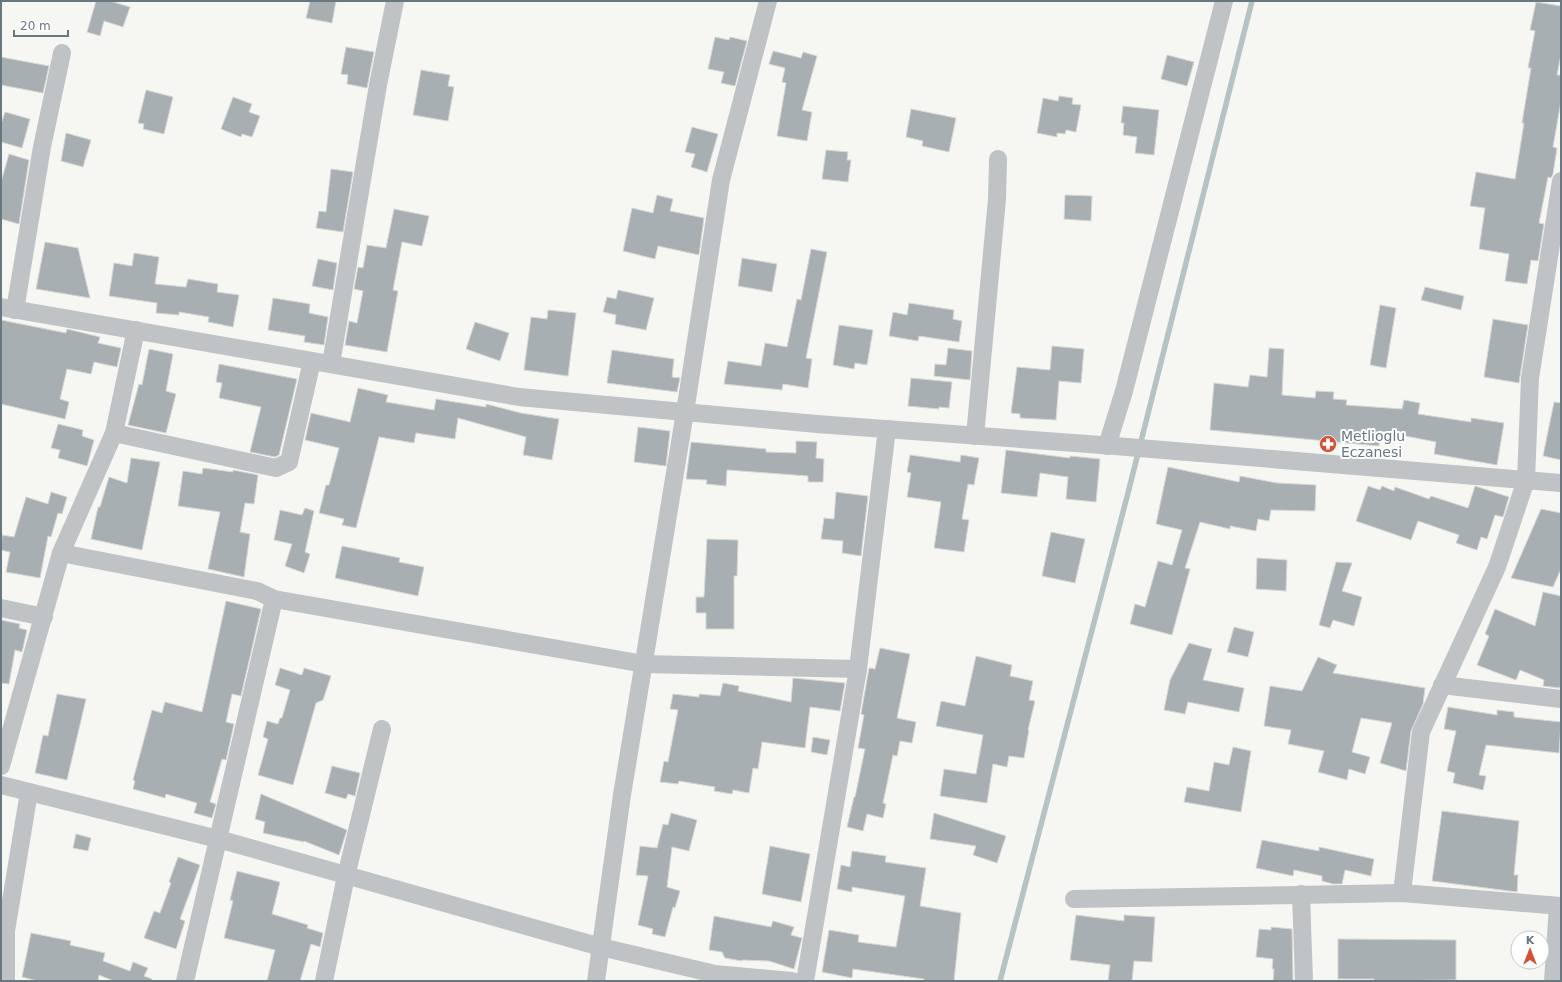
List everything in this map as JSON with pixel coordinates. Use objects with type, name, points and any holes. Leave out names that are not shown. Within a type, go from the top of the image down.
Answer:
[{"type":"street","points":[[331,364],[378,85],[395,1]]},
{"type":"street","points":[[596,981],[622,795],[685,412],[721,180],[768,1]]},
{"type":"street","points":[[1111,446],[1224,1]]},
{"type":"street","points":[[62,53],[8,308],[519,397],[887,429],[1168,450],[1561,483]]},
{"type":"street","points":[[975,436],[997,199],[998,159]]},
{"type":"street","points":[[1402,893],[1421,732],[1496,567],[1526,480],[1530,378],[1561,181]]},
{"type":"street","points":[[1,766],[61,553],[114,433],[136,330]]},
{"type":"street","points":[[114,433],[276,468],[289,462],[312,361]]},
{"type":"street","points":[[805,981],[858,669],[887,429]]},
{"type":"street","points":[[61,553],[257,591],[274,599],[644,664],[858,669]]},
{"type":"street","points":[[185,981],[274,599]]},
{"type":"street","points":[[1,608],[44,617]]},
{"type":"street","points":[[1442,686],[1561,699]]},
{"type":"street","points":[[324,981],[346,876],[382,729]]},
{"type":"street","points":[[1,785],[218,839],[601,947],[715,974],[792,981]]},
{"type":"street","points":[[6,981],[6,931],[29,792]]},
{"type":"street","points":[[1074,899],[1402,893],[1560,906],[1553,981]]},
{"type":"street","points":[[1301,894],[1304,981]]},
{"type":"building","points":[[96,1],[110,1],[130,7],[123,27],[104,21],[100,36],[87,32]]},
{"type":"building","points":[[310,1],[336,1],[332,23],[306,18]]},
{"type":"building","points":[[1536,2],[1561,6],[1561,54],[1557,75],[1561,75],[1561,101],[1553,147],[1557,148],[1553,174],[1551,178],[1548,177],[1539,223],[1544,224],[1538,261],[1531,260],[1527,284],[1505,281],[1509,254],[1479,249],[1485,208],[1470,206],[1476,172],[1515,179],[1531,68],[1528,68],[1535,31],[1530,30]]},
{"type":"building","points":[[715,37],[729,40],[730,37],[747,41],[735,86],[721,83],[724,72],[708,69]]},
{"type":"building","points":[[346,47],[374,52],[367,88],[347,84],[348,75],[341,74]]},
{"type":"building","points":[[773,51],[801,58],[803,52],[817,56],[802,110],[812,112],[807,141],[777,136],[786,83],[782,82],[785,68],[769,64]]},
{"type":"building","points":[[1167,55],[1194,62],[1187,86],[1161,79]]},
{"type":"building","points":[[1,57],[49,66],[43,93],[1,85]]},
{"type":"building","points":[[421,70],[450,75],[448,86],[454,87],[448,121],[413,115]]},
{"type":"building","points":[[146,90],[173,97],[164,134],[143,129],[144,124],[138,123]]},
{"type":"building","points":[[1059,96],[1073,98],[1072,104],[1081,105],[1076,132],[1066,130],[1065,134],[1057,133],[1057,137],[1037,133],[1043,98],[1058,101]]},
{"type":"building","points":[[233,97],[252,104],[249,112],[260,116],[252,137],[242,134],[241,137],[221,129]]},
{"type":"building","points":[[1123,106],[1159,110],[1154,155],[1135,153],[1137,137],[1123,135],[1124,123],[1121,123]]},
{"type":"building","points":[[911,109],[956,118],[949,152],[922,146],[923,141],[906,137]]},
{"type":"building","points":[[5,112],[30,119],[22,148],[1,142],[1,124]]},
{"type":"building","points":[[692,127],[718,134],[707,172],[691,167],[695,154],[685,152]]},
{"type":"building","points":[[66,133],[91,140],[83,167],[61,161]]},
{"type":"building","points":[[826,150],[848,152],[847,160],[851,160],[848,182],[822,179]]},
{"type":"building","points":[[9,154],[29,160],[19,224],[1,219],[1,182]]},
{"type":"building","points":[[331,169],[353,172],[343,232],[316,228],[319,211],[326,212]]},
{"type":"building","points":[[657,195],[673,199],[670,211],[704,218],[699,255],[658,246],[655,259],[623,251],[632,208],[653,213]]},
{"type":"building","points":[[1065,195],[1092,196],[1091,221],[1064,219]]},
{"type":"building","points":[[394,209],[429,216],[422,246],[402,242],[393,290],[398,291],[387,352],[345,345],[349,321],[357,323],[363,291],[354,289],[358,267],[363,268],[367,245],[386,248]]},
{"type":"building","points":[[45,242],[78,248],[90,298],[36,289]]},
{"type":"building","points":[[811,249],[827,252],[806,358],[812,359],[808,388],[783,384],[782,390],[724,384],[728,361],[761,366],[765,343],[787,347],[797,299],[801,300]]},
{"type":"building","points":[[134,253],[159,257],[155,284],[186,287],[188,279],[218,284],[217,292],[239,295],[233,327],[208,322],[209,317],[179,312],[179,315],[156,313],[157,303],[109,296],[114,263],[132,266]]},
{"type":"building","points":[[742,258],[777,264],[772,292],[738,286]]},
{"type":"building","points":[[318,259],[337,263],[333,290],[312,286]]},
{"type":"building","points":[[1425,287],[1464,296],[1461,310],[1421,300]]},
{"type":"building","points":[[618,290],[654,298],[646,330],[615,324],[616,315],[603,312],[607,297],[616,299]]},
{"type":"building","points":[[273,298],[310,304],[309,313],[328,317],[324,345],[304,342],[305,336],[268,330]]},
{"type":"building","points":[[909,303],[954,310],[953,319],[962,321],[959,342],[919,336],[918,341],[889,336],[893,312],[907,315]]},
{"type":"building","points":[[1380,305],[1396,308],[1386,368],[1370,365]]},
{"type":"building","points":[[548,310],[576,313],[568,376],[524,370],[531,317],[547,319]]},
{"type":"building","points":[[1493,319],[1528,325],[1519,383],[1484,377]]},
{"type":"building","points":[[1,320],[66,333],[67,329],[100,337],[98,343],[121,348],[117,367],[94,362],[91,374],[67,369],[60,399],[69,402],[65,419],[1,404]]},
{"type":"building","points":[[475,322],[509,333],[500,361],[466,349]]},
{"type":"building","points":[[839,325],[873,330],[867,365],[855,363],[854,369],[833,365]]},
{"type":"building","points":[[1052,346],[1084,349],[1081,383],[1059,381],[1056,420],[1020,418],[1020,414],[1011,413],[1017,367],[1050,370]]},
{"type":"building","points":[[948,348],[972,351],[970,380],[934,376],[935,364],[946,365]]},
{"type":"building","points":[[1269,348],[1284,349],[1282,395],[1315,398],[1316,391],[1334,392],[1333,399],[1347,400],[1346,405],[1402,409],[1404,400],[1420,403],[1418,414],[1471,422],[1471,418],[1504,423],[1497,465],[1434,454],[1436,442],[1380,431],[1379,446],[1210,430],[1214,383],[1248,387],[1250,375],[1267,377]]},
{"type":"building","points":[[149,349],[173,354],[166,391],[176,394],[166,433],[128,425],[139,384],[142,385]]},
{"type":"building","points":[[612,350],[674,359],[672,377],[680,378],[677,392],[607,383]]},
{"type":"building","points":[[219,364],[297,379],[279,455],[275,457],[250,452],[261,407],[219,398],[222,383],[216,382]]},
{"type":"building","points":[[911,378],[952,382],[949,408],[939,407],[939,409],[908,406]]},
{"type":"building","points":[[358,388],[388,395],[386,402],[434,410],[436,399],[486,407],[486,404],[521,413],[559,419],[552,460],[523,455],[526,437],[458,418],[455,439],[416,433],[414,443],[379,437],[356,528],[342,525],[344,519],[319,513],[326,485],[329,485],[339,448],[305,440],[311,413],[350,422]]},
{"type":"building","points":[[1554,402],[1561,403],[1561,460],[1543,456]]},
{"type":"building","points":[[58,424],[83,430],[82,436],[94,440],[87,466],[58,458],[60,450],[51,448]]},
{"type":"building","points":[[638,427],[670,431],[666,466],[634,462]]},
{"type":"building","points":[[796,441],[817,442],[816,458],[824,459],[823,482],[808,482],[808,476],[727,470],[726,486],[706,484],[707,480],[686,479],[691,442],[766,449],[766,452],[796,453]]},
{"type":"building","points":[[1006,450],[1070,458],[1070,456],[1100,459],[1096,502],[1066,499],[1068,477],[1040,473],[1037,497],[1001,493]]},
{"type":"building","points":[[910,455],[960,462],[961,455],[979,458],[974,485],[968,484],[962,519],[969,520],[964,552],[934,548],[941,502],[907,497],[911,473],[907,472]]},
{"type":"building","points":[[131,458],[160,462],[142,550],[91,539],[98,507],[100,507],[109,477],[127,483]]},
{"type":"building","points":[[1168,467],[1239,482],[1240,476],[1277,483],[1316,485],[1315,511],[1271,510],[1269,521],[1258,519],[1256,531],[1230,526],[1230,529],[1200,522],[1185,568],[1190,569],[1172,635],[1130,624],[1135,604],[1145,607],[1158,561],[1172,565],[1182,530],[1156,524]]},
{"type":"building","points":[[203,468],[233,472],[233,470],[258,475],[254,504],[245,503],[240,532],[250,534],[244,577],[208,569],[220,512],[178,506],[183,471],[202,474]]},
{"type":"building","points":[[1368,486],[1380,490],[1382,486],[1394,491],[1395,487],[1429,499],[1431,496],[1468,508],[1475,486],[1509,497],[1503,517],[1495,515],[1487,539],[1481,537],[1477,550],[1456,543],[1459,535],[1418,521],[1411,540],[1356,521]]},
{"type":"building","points":[[51,492],[67,497],[62,514],[58,513],[51,537],[48,536],[40,578],[6,572],[10,552],[1,550],[2,535],[14,537],[26,497],[48,504]]},
{"type":"building","points":[[836,492],[868,496],[861,556],[842,553],[843,541],[821,539],[824,518],[834,519]]},
{"type":"building","points":[[305,508],[314,511],[305,552],[310,554],[304,573],[285,566],[292,544],[274,540],[280,510],[302,515]]},
{"type":"building","points":[[1541,509],[1561,513],[1561,569],[1553,587],[1511,578]]},
{"type":"building","points":[[1051,532],[1085,539],[1075,583],[1042,576]]},
{"type":"building","points":[[707,539],[738,540],[737,576],[734,576],[734,629],[706,629],[706,613],[696,613],[696,597],[704,597]]},
{"type":"building","points":[[342,546],[400,558],[399,562],[424,567],[418,596],[335,578]]},
{"type":"building","points":[[1257,558],[1287,560],[1286,591],[1256,589]]},
{"type":"building","points":[[1336,562],[1352,563],[1342,591],[1362,597],[1354,626],[1333,620],[1330,628],[1319,625]]},
{"type":"building","points":[[1543,592],[1561,596],[1560,688],[1543,686],[1544,680],[1520,670],[1516,680],[1477,665],[1489,636],[1485,634],[1495,609],[1535,626]]},
{"type":"building","points":[[226,601],[261,609],[241,696],[232,694],[226,722],[234,724],[226,760],[222,759],[210,802],[216,804],[212,818],[194,813],[197,803],[166,794],[165,798],[133,789],[135,781],[133,780],[152,710],[162,713],[165,702],[202,712]]},
{"type":"building","points":[[1,620],[20,624],[19,628],[27,630],[22,652],[15,650],[9,684],[1,683]]},
{"type":"building","points":[[1234,627],[1254,632],[1248,657],[1227,652]]},
{"type":"building","points":[[1189,643],[1212,649],[1203,680],[1244,688],[1239,712],[1188,702],[1185,714],[1164,710],[1170,680]]},
{"type":"building","points":[[880,648],[910,654],[897,718],[916,722],[912,743],[900,741],[897,756],[893,755],[883,803],[886,804],[883,818],[867,814],[863,831],[847,827],[865,749],[858,748],[864,715],[861,714],[869,668],[875,669]]},
{"type":"building","points":[[976,656],[1012,665],[1010,676],[1033,681],[1029,700],[1035,701],[1028,730],[1024,758],[1009,756],[1007,767],[993,764],[987,803],[940,796],[944,769],[976,774],[983,735],[936,726],[941,701],[965,706]]},
{"type":"building","points":[[1318,657],[1337,665],[1333,673],[1425,688],[1423,704],[1411,731],[1406,771],[1380,763],[1392,723],[1361,718],[1352,752],[1370,757],[1365,774],[1349,769],[1347,780],[1318,772],[1324,751],[1288,744],[1291,730],[1264,726],[1270,686],[1302,691]]},
{"type":"building","points":[[280,668],[302,675],[304,668],[331,676],[323,700],[316,703],[293,785],[258,775],[268,739],[263,737],[267,721],[278,724],[280,718],[282,718],[290,690],[275,685]]},
{"type":"building","points":[[793,678],[845,683],[840,711],[810,707],[805,748],[762,742],[758,769],[753,768],[749,793],[733,790],[732,794],[714,791],[715,787],[679,781],[678,784],[660,782],[664,761],[668,762],[678,710],[670,709],[673,694],[699,697],[699,694],[720,696],[723,683],[739,686],[738,691],[791,702]]},
{"type":"building","points":[[57,694],[86,699],[67,780],[35,773],[43,735],[48,736]]},
{"type":"building","points":[[1448,707],[1497,715],[1497,710],[1514,712],[1514,717],[1561,722],[1559,753],[1486,745],[1479,775],[1486,776],[1483,790],[1453,783],[1455,773],[1447,771],[1456,731],[1444,729]]},
{"type":"building","points":[[813,737],[830,740],[827,755],[811,752]]},
{"type":"building","points":[[1233,747],[1251,751],[1241,812],[1184,802],[1187,787],[1209,791],[1214,762],[1229,765]]},
{"type":"building","points":[[332,766],[360,773],[355,796],[348,794],[346,799],[325,793]]},
{"type":"building","points":[[261,794],[347,830],[339,855],[304,841],[263,833],[265,822],[255,819]]},
{"type":"building","points":[[1442,811],[1519,821],[1514,875],[1518,875],[1517,892],[1432,881]]},
{"type":"building","points":[[671,813],[697,820],[689,851],[672,847],[667,887],[680,891],[675,908],[673,907],[665,937],[652,934],[653,929],[638,925],[648,876],[636,875],[640,846],[657,848],[663,824],[668,825]]},
{"type":"building","points":[[934,813],[1006,836],[997,863],[973,855],[976,846],[930,839]]},
{"type":"building","points":[[76,834],[91,838],[88,851],[73,848]]},
{"type":"building","points":[[1262,840],[1319,851],[1319,847],[1374,859],[1371,876],[1345,870],[1342,884],[1333,884],[1322,881],[1322,876],[1294,870],[1293,876],[1256,868]]},
{"type":"building","points":[[770,846],[810,854],[801,902],[762,894]]},
{"type":"building","points":[[852,851],[886,856],[885,862],[926,868],[920,906],[961,913],[954,981],[924,981],[924,979],[853,969],[852,978],[822,972],[829,930],[859,935],[858,942],[896,947],[905,896],[852,887],[852,892],[837,889],[841,865],[850,867]]},
{"type":"building","points":[[178,857],[200,865],[180,919],[185,921],[176,949],[144,938],[154,911],[160,913],[171,883],[169,882]]},
{"type":"building","points":[[237,871],[280,882],[272,914],[308,925],[307,928],[323,933],[320,947],[311,944],[300,981],[267,981],[275,950],[224,938],[233,901],[230,900]]},
{"type":"building","points":[[1076,915],[1124,921],[1124,915],[1155,917],[1152,962],[1134,961],[1132,981],[1108,981],[1110,965],[1070,960]]},
{"type":"building","points":[[714,916],[771,927],[773,921],[794,927],[791,935],[802,938],[794,969],[769,961],[742,961],[725,958],[722,952],[709,950]]},
{"type":"building","points":[[1271,927],[1292,929],[1293,981],[1273,981],[1273,959],[1256,957],[1259,929],[1271,930]]},
{"type":"building","points":[[31,933],[71,941],[70,945],[105,953],[103,961],[130,971],[133,962],[148,968],[144,976],[152,979],[152,981],[114,981],[99,975],[98,981],[38,981],[22,977]]},
{"type":"building","points":[[1338,939],[1456,940],[1456,980],[1374,981],[1374,979],[1338,979]]},
{"type":"waterway","points":[[1000,981],[1128,493],[1252,1]]},
{"type":"place","name":"Metlioglu Eczanesi","points":[[1328,444]]}]
